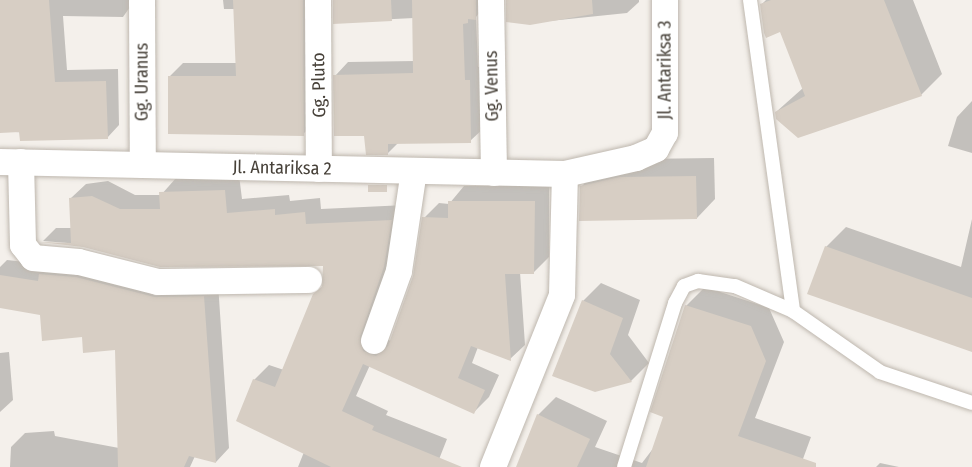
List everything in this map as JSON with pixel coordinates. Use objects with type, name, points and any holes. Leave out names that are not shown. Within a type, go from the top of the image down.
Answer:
[{"type":"street","name":"Gg. Uranus","points":[[142,0],[143,165]]},
{"type":"street","name":"Gg. Pluto","points":[[318,0],[320,169]]},
{"type":"street","name":"Gg. Venus","points":[[491,0],[494,173]]},
{"type":"street","name":"Jl. Antariksa 3","points":[[565,174],[647,155],[662,142],[665,0]]},
{"type":"street","name":"Jl. Antariksa 2","points":[[11,162],[565,174]]},
{"type":"street","points":[[11,162],[24,245],[33,258],[79,262],[158,282],[309,280]]},
{"type":"street","points":[[374,341],[399,271],[414,171]]},
{"type":"street","points":[[493,467],[562,295],[565,174]]},
{"type":"lane","points":[[750,0],[793,310]]},
{"type":"lane","points":[[624,467],[675,303],[684,286],[698,281],[735,286],[793,310],[880,372],[972,403]]},
{"type":"building","points":[[0,0],[49,0],[55,82],[106,81],[108,139],[20,141],[19,132],[0,133]]},
{"type":"building","points":[[233,0],[303,0],[304,136],[168,134],[168,76],[236,76]]},
{"type":"building","points":[[333,0],[391,0],[392,21],[333,24]]},
{"type":"building","points":[[412,0],[476,0],[476,20],[468,19],[468,23],[463,24],[465,80],[470,80],[471,143],[388,144],[388,155],[366,155],[364,136],[334,136],[333,75],[413,73]]},
{"type":"building","points":[[506,0],[592,0],[593,14],[530,25],[506,22]]},
{"type":"building","points":[[771,0],[884,0],[922,96],[798,138],[776,119],[775,112],[805,96],[780,32],[766,38],[764,33],[760,4]]},
{"type":"building","points":[[696,176],[697,219],[579,221],[580,186],[619,177]]},
{"type":"building","points":[[368,185],[387,185],[387,192],[368,192]]},
{"type":"building","points":[[225,190],[227,213],[275,209],[275,215],[305,212],[306,224],[392,220],[384,267],[360,337],[363,351],[376,356],[388,346],[413,276],[422,217],[448,218],[448,201],[535,201],[534,274],[505,274],[511,361],[471,346],[458,378],[485,390],[474,414],[363,364],[342,411],[374,426],[372,430],[462,467],[331,467],[236,421],[253,379],[275,387],[313,294],[322,287],[323,266],[160,267],[83,247],[40,242],[71,243],[69,198],[92,196],[120,209],[160,209],[159,192]]},
{"type":"building","points":[[825,246],[972,298],[972,352],[807,294]]},
{"type":"building","points":[[39,274],[76,277],[155,297],[204,296],[216,463],[189,456],[184,467],[118,467],[115,350],[83,353],[82,337],[42,341],[40,315],[0,308],[0,275],[38,281]]},
{"type":"building","points":[[582,300],[623,318],[610,354],[632,382],[595,392],[552,376]]},
{"type":"building","points":[[685,305],[751,326],[766,361],[738,436],[816,463],[816,467],[646,467],[663,417],[650,412]]},
{"type":"building","points":[[537,414],[590,439],[577,467],[516,467]]}]
